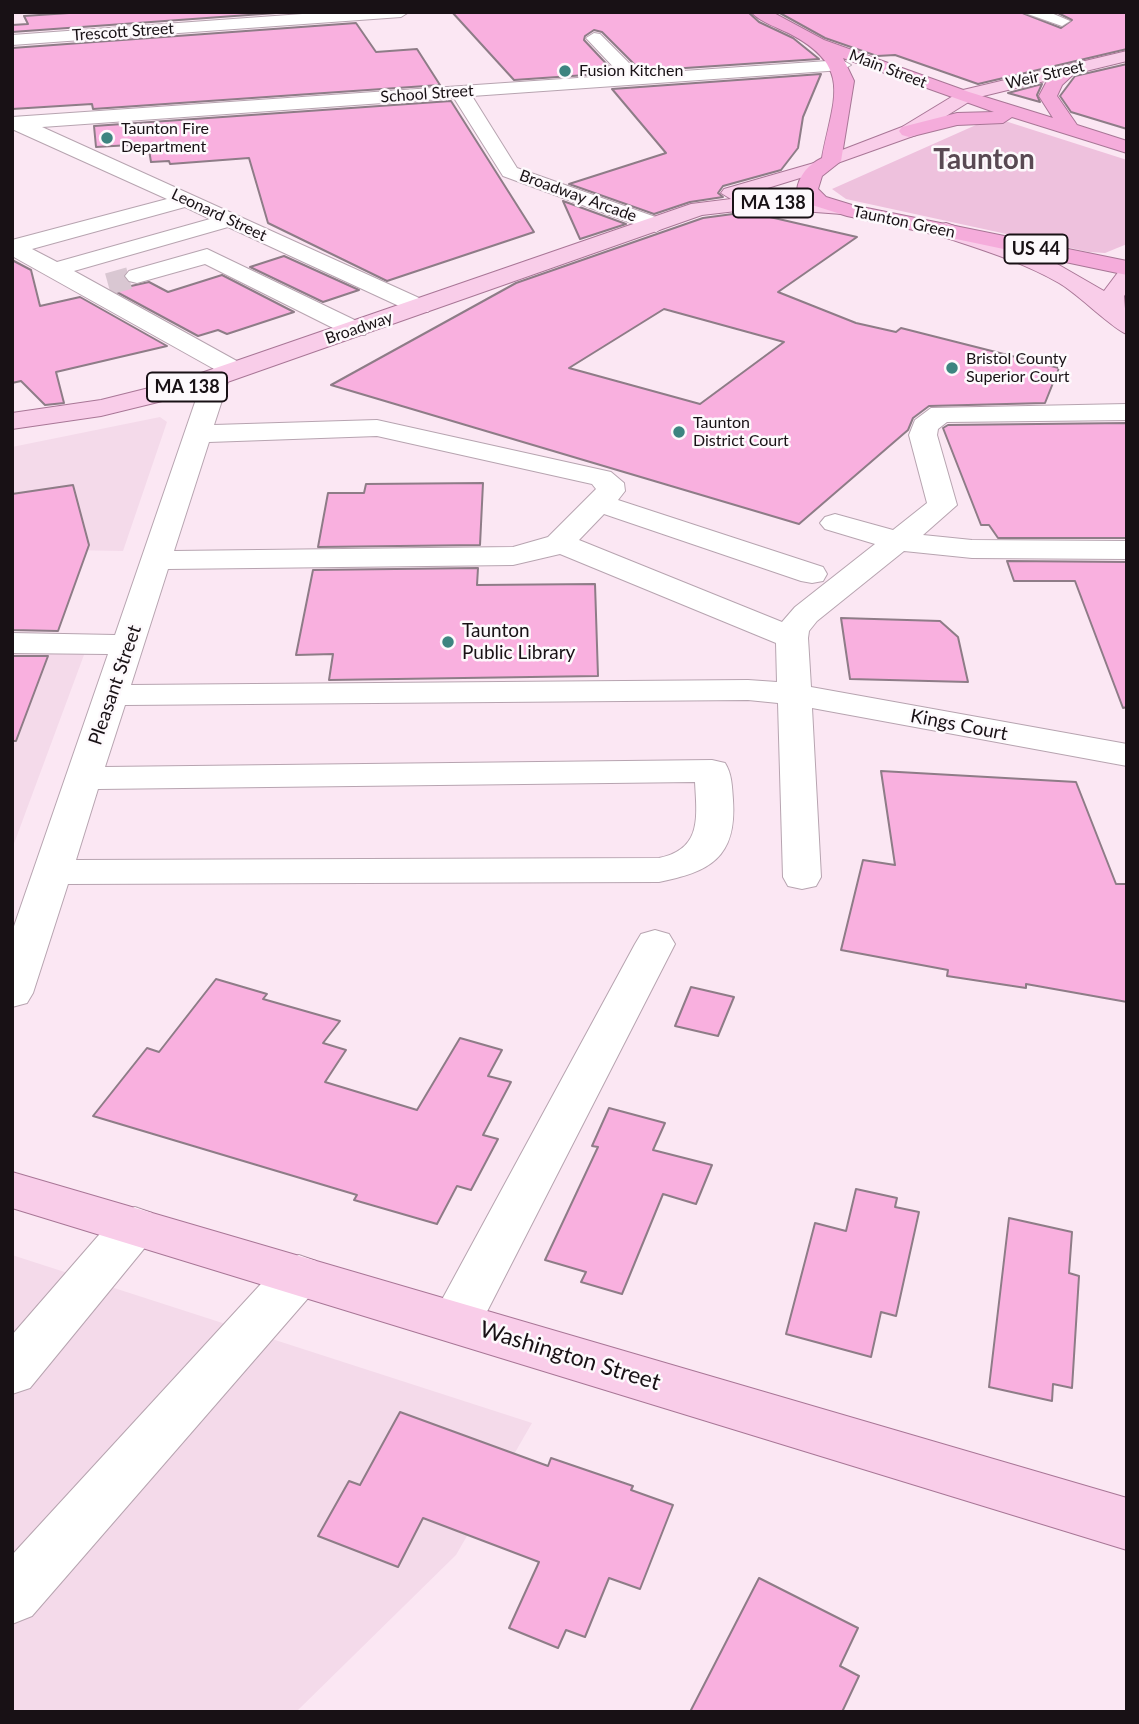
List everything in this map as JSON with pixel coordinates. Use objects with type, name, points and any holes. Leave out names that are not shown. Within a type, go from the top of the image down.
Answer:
[{"type":"highway","name":"Main Street","points":[[759,12],[813,41],[963,96]]},
{"type":"highway","name":"Main Street","points":[[813,41],[842,65],[845,81],[825,164]]},
{"type":"highway","points":[[842,65],[876,69],[919,80]]},
{"type":"highway","points":[[1069,70],[1054,83],[1048,96],[1071,130]]},
{"type":"highway","points":[[963,96],[1127,147]]},
{"type":"highway","points":[[909,131],[944,121],[992,116],[1071,130]]},
{"type":"highway","name":"Taunton Green","points":[[825,164],[808,182],[807,190],[819,201],[847,210],[1127,268]]},
{"type":"main road","name":"Weir Street","points":[[963,96],[1127,56]]},
{"type":"main road","name":"MA 138","points":[[825,164],[909,131],[963,96]]},
{"type":"main road","name":"Broadway","points":[[12,421],[111,405],[190,386],[656,225],[699,209],[737,190],[825,164]]},
{"type":"main road","name":"Broadway","points":[[699,209],[762,202],[847,210]]},
{"type":"main road","points":[[946,230],[1047,269],[1120,318]]},
{"type":"main road","points":[[1120,318],[1112,296],[1127,276]]},
{"type":"main road","name":"Washington Street","points":[[12,1190],[1127,1524]]},
{"type":"street","name":"Trescott Street","points":[[12,40],[401,12]]},
{"type":"street","points":[[1030,12],[1062,21]]},
{"type":"street","points":[[594,38],[635,79]]},
{"type":"street","name":"School Street","points":[[15,123],[842,65]]},
{"type":"street","name":"Broadway Arcade","points":[[460,92],[510,172],[656,225]]},
{"type":"street","name":"Leonard Street","points":[[15,123],[420,307]]},
{"type":"street","points":[[91,204],[157,187]]},
{"type":"street","points":[[186,200],[13,247],[53,270],[97,287],[226,373]]},
{"type":"street","points":[[53,270],[230,220]]},
{"type":"street","points":[[169,237],[356,330]]},
{"type":"street","points":[[137,276],[267,237]]},
{"type":"street","name":"Pleasant Street","points":[[12,993],[198,434],[226,373]]},
{"type":"street","points":[[802,877],[792,694],[793,629],[806,614],[942,505],[923,435],[925,426],[940,414],[1127,412]]},
{"type":"street","points":[[156,560],[513,556],[545,550],[559,543],[612,487],[601,478],[377,428],[198,434]]},
{"type":"street","points":[[599,503],[812,574]]},
{"type":"street","points":[[835,523],[899,541],[988,550],[1127,550]]},
{"type":"street","points":[[559,543],[792,638]]},
{"type":"street","points":[[12,643],[128,645]]},
{"type":"street","name":"Kings Court","points":[[111,695],[704,689],[792,694],[1127,755]]},
{"type":"street","points":[[53,872],[659,870],[692,862],[706,850],[713,836],[716,820],[712,771],[84,778]]},
{"type":"street","points":[[456,1322],[655,944]]},
{"type":"street","points":[[12,1372],[135,1226]]},
{"type":"street","points":[[12,1597],[299,1275]]},
{"type":"shaded area","points":[[985,121],[1005,121],[1127,160],[1127,244],[1105,253],[1089,252],[846,199],[832,189]]},
{"type":"shaded area","points":[[160,417],[167,422],[123,551],[12,549],[12,447]]},
{"type":"shaded area","points":[[12,635],[91,636],[12,849]]},
{"type":"shaded area","points":[[12,1255],[532,1423],[456,1555],[296,1712],[12,1712]]},
{"type":"building","points":[[84,12],[290,12],[12,32],[12,25],[28,24],[24,16]]},
{"type":"building","points":[[452,12],[748,12],[759,22],[793,38],[819,59],[641,71],[602,32],[594,30],[585,36],[584,40],[615,73],[514,80]]},
{"type":"building","points":[[778,12],[1020,12],[1061,28],[1072,20],[1056,12],[1127,12],[1127,49],[978,84],[895,55],[877,56],[825,38]]},
{"type":"building","points":[[356,23],[376,52],[417,49],[440,85],[93,109],[92,104],[12,109],[12,48]]},
{"type":"building","points":[[1127,64],[1127,129],[1071,112],[1060,96],[1075,76]]},
{"type":"building","points":[[821,74],[803,117],[798,148],[781,170],[723,186],[718,193],[723,197],[690,202],[654,214],[569,184],[666,153],[612,89]]},
{"type":"building","points":[[1042,84],[1037,95],[1040,102],[1008,93]]},
{"type":"building","points":[[451,101],[534,232],[387,281],[268,223],[249,158],[170,164],[169,161],[151,162],[148,144],[96,147],[94,126]]},
{"type":"building","points":[[563,201],[626,224],[580,239]]},
{"type":"building","points":[[748,212],[857,237],[778,292],[856,323],[896,332],[901,328],[1059,368],[1045,403],[929,406],[913,418],[908,430],[799,524],[331,385],[516,283],[703,218]],"holes":[[[664,309],[784,342],[700,404],[569,368]]]},
{"type":"building","points":[[284,256],[359,290],[323,302],[250,267]]},
{"type":"building","points":[[12,260],[31,270],[40,306],[80,297],[167,346],[56,372],[64,403],[45,405],[21,381],[12,383]]},
{"type":"building","points":[[222,275],[294,312],[227,334],[218,330],[198,336],[113,290],[149,282],[168,292]]},
{"type":"building","points":[[1127,423],[1127,538],[998,538],[989,525],[981,525],[943,428],[948,425]]},
{"type":"building","points":[[483,483],[480,545],[318,547],[328,493],[364,493],[366,484]]},
{"type":"building","points":[[73,485],[89,545],[58,631],[12,630],[12,494]]},
{"type":"building","points":[[1007,561],[1127,562],[1127,707],[1123,708],[1075,581],[1014,581]]},
{"type":"building","name":"Taunton Public Library","points":[[478,568],[477,585],[595,584],[598,676],[329,680],[333,654],[296,655],[313,570]]},
{"type":"building","points":[[841,618],[940,621],[958,637],[968,682],[850,679]]},
{"type":"building","points":[[12,656],[48,656],[16,741],[12,741]]},
{"type":"building","points":[[881,771],[1076,782],[1116,884],[1127,884],[1127,1002],[1026,984],[1026,988],[947,976],[948,970],[841,950],[863,860],[895,865]]},
{"type":"building","points":[[216,979],[267,994],[263,999],[340,1021],[323,1043],[346,1050],[325,1082],[417,1110],[460,1038],[502,1050],[488,1076],[511,1082],[483,1135],[498,1139],[471,1190],[457,1186],[437,1224],[354,1200],[357,1195],[93,1116],[147,1048],[159,1052]]},
{"type":"building","points":[[691,987],[734,997],[718,1036],[675,1026]]},
{"type":"building","points":[[609,1108],[665,1123],[653,1150],[712,1165],[696,1204],[663,1194],[622,1294],[581,1282],[586,1272],[545,1260],[598,1147],[592,1146]]},
{"type":"building","points":[[856,1189],[897,1198],[895,1207],[919,1212],[896,1316],[881,1312],[871,1357],[786,1334],[815,1223],[846,1231]]},
{"type":"building","points":[[1009,1218],[1072,1232],[1069,1273],[1079,1276],[1072,1388],[1053,1384],[1052,1401],[989,1387]]},
{"type":"building","points":[[400,1412],[548,1466],[551,1458],[633,1486],[631,1490],[673,1505],[640,1589],[609,1578],[585,1637],[566,1630],[558,1648],[509,1628],[539,1562],[423,1518],[398,1567],[318,1536],[349,1481],[360,1485]]},
{"type":"building","points":[[759,1578],[858,1628],[840,1666],[859,1676],[842,1712],[690,1712]]},
{"type":"tunnel","points":[[108,284],[137,276]]},
{"type":"place","name":"Fusion Kitchen","points":[[565,71]]},
{"type":"place","name":"Taunton Fire Department","points":[[107,138]]},
{"type":"place","name":"Bristol County Superior Court","points":[[952,368]]},
{"type":"place","name":"Taunton District Court","points":[[679,432]]},
{"type":"place","name":"Taunton Public Library","points":[[448,642]]},
{"type":"district","name":"Taunton","points":[[984,160]]}]
